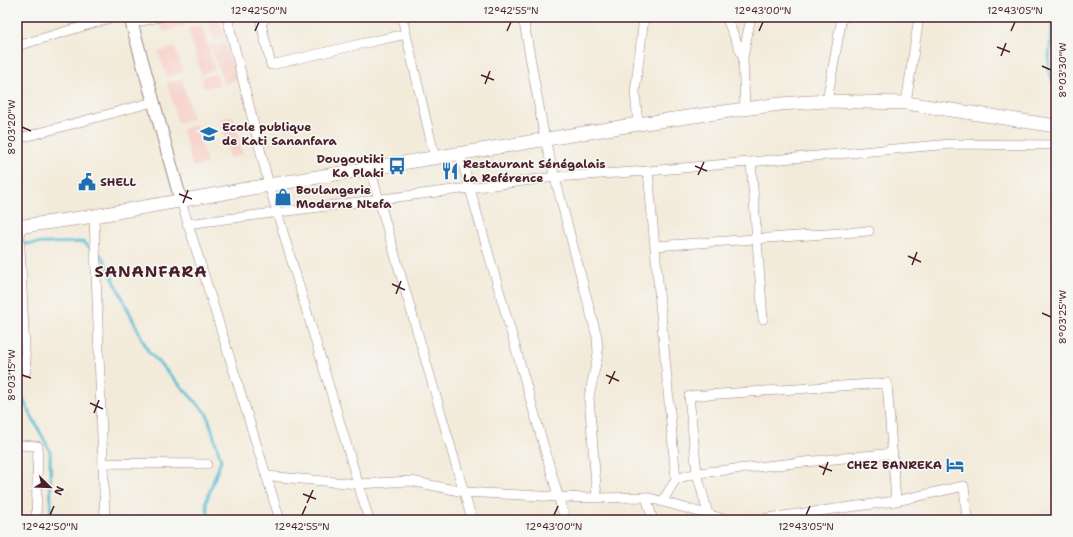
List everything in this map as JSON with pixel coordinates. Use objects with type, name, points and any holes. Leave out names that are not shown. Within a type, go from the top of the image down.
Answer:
[{"type":"main road","points":[[18,227],[94,216],[269,185],[638,124],[780,104],[827,101],[906,103],[1056,126]]},
{"type":"street","points":[[17,46],[114,17]]},
{"type":"street","points":[[160,17],[131,20],[181,201],[280,520]]},
{"type":"street","points":[[227,17],[269,185],[369,520]]},
{"type":"street","points":[[267,17],[261,23],[271,65],[406,34]]},
{"type":"street","points":[[402,17],[435,158]]},
{"type":"street","points":[[523,17],[545,140],[597,337],[598,354],[589,397],[597,498]]},
{"type":"street","points":[[638,124],[635,92],[644,17]]},
{"type":"street","points":[[726,17],[743,58]]},
{"type":"street","points":[[744,109],[743,58],[751,17]]},
{"type":"street","points":[[827,101],[842,17]]},
{"type":"street","points":[[906,103],[919,17]]},
{"type":"street","points":[[17,139],[153,102]]},
{"type":"street","points":[[188,224],[555,177],[648,171],[951,144],[1056,146]]},
{"type":"street","points":[[460,154],[565,520]]},
{"type":"street","points":[[751,162],[763,319]]},
{"type":"street","points":[[370,169],[472,520]]},
{"type":"street","points":[[648,171],[676,479],[662,502]]},
{"type":"street","points":[[94,216],[105,520]]},
{"type":"street","points":[[18,227],[26,371]]},
{"type":"street","points":[[654,246],[869,231]]},
{"type":"street","points":[[708,514],[697,473],[689,396],[887,383],[896,501]]},
{"type":"street","points":[[17,445],[38,446],[36,520]]},
{"type":"street","points":[[676,479],[697,473],[892,453]]},
{"type":"street","points":[[103,463],[207,464]]},
{"type":"street","points":[[267,476],[358,484],[412,481],[464,492],[559,497],[646,497],[728,520]]},
{"type":"street","points":[[750,520],[896,501],[964,486],[967,520]]},
{"type":"street","points":[[646,497],[653,520]]},
{"type":"shaded area","points":[[183,17],[185,26],[163,32],[160,22]]},
{"type":"shaded area","points":[[219,19],[225,38],[215,42],[208,23]]},
{"type":"shaded area","points":[[202,25],[215,70],[201,74],[188,28]]},
{"type":"shaded area","points":[[224,42],[237,79],[224,84],[210,46]]},
{"type":"shaded area","points":[[175,47],[183,72],[167,77],[158,52]]},
{"type":"shaded area","points":[[217,74],[219,85],[204,88],[202,77]]},
{"type":"shaded area","points":[[182,79],[193,119],[178,123],[167,83]]},
{"type":"shaded area","points":[[233,115],[243,154],[230,158],[220,119]]},
{"type":"shaded area","points":[[196,125],[207,163],[193,167],[182,129]]},
{"type":"green space","points":[[69,17],[116,17],[86,27]]},
{"type":"waterway","points":[[1053,17],[1048,69],[1056,89]]},
{"type":"waterway","points":[[21,244],[83,242],[93,250]]},
{"type":"waterway","points":[[98,253],[103,258],[148,351],[207,414],[221,460],[206,502],[209,520]]},
{"type":"waterway","points":[[17,345],[22,398],[50,451],[51,520]]},
{"type":"place","name":"Ecole publique de Kati Sananfara","points":[[209,134]]},
{"type":"place","name":"Dougoutiki Ka Plaki","points":[[397,166]]},
{"type":"place","name":"Restaurant Sénégalais La Reférence","points":[[450,171]]},
{"type":"place","name":"SHELL","points":[[87,182]]},
{"type":"place","name":"Boulangerie Moderne Ntefa","points":[[283,197]]},
{"type":"place","name":"CHEZ BANREKA","points":[[955,465]]},
{"type":"district","name":"SANANFARA","points":[[151,271]]}]
